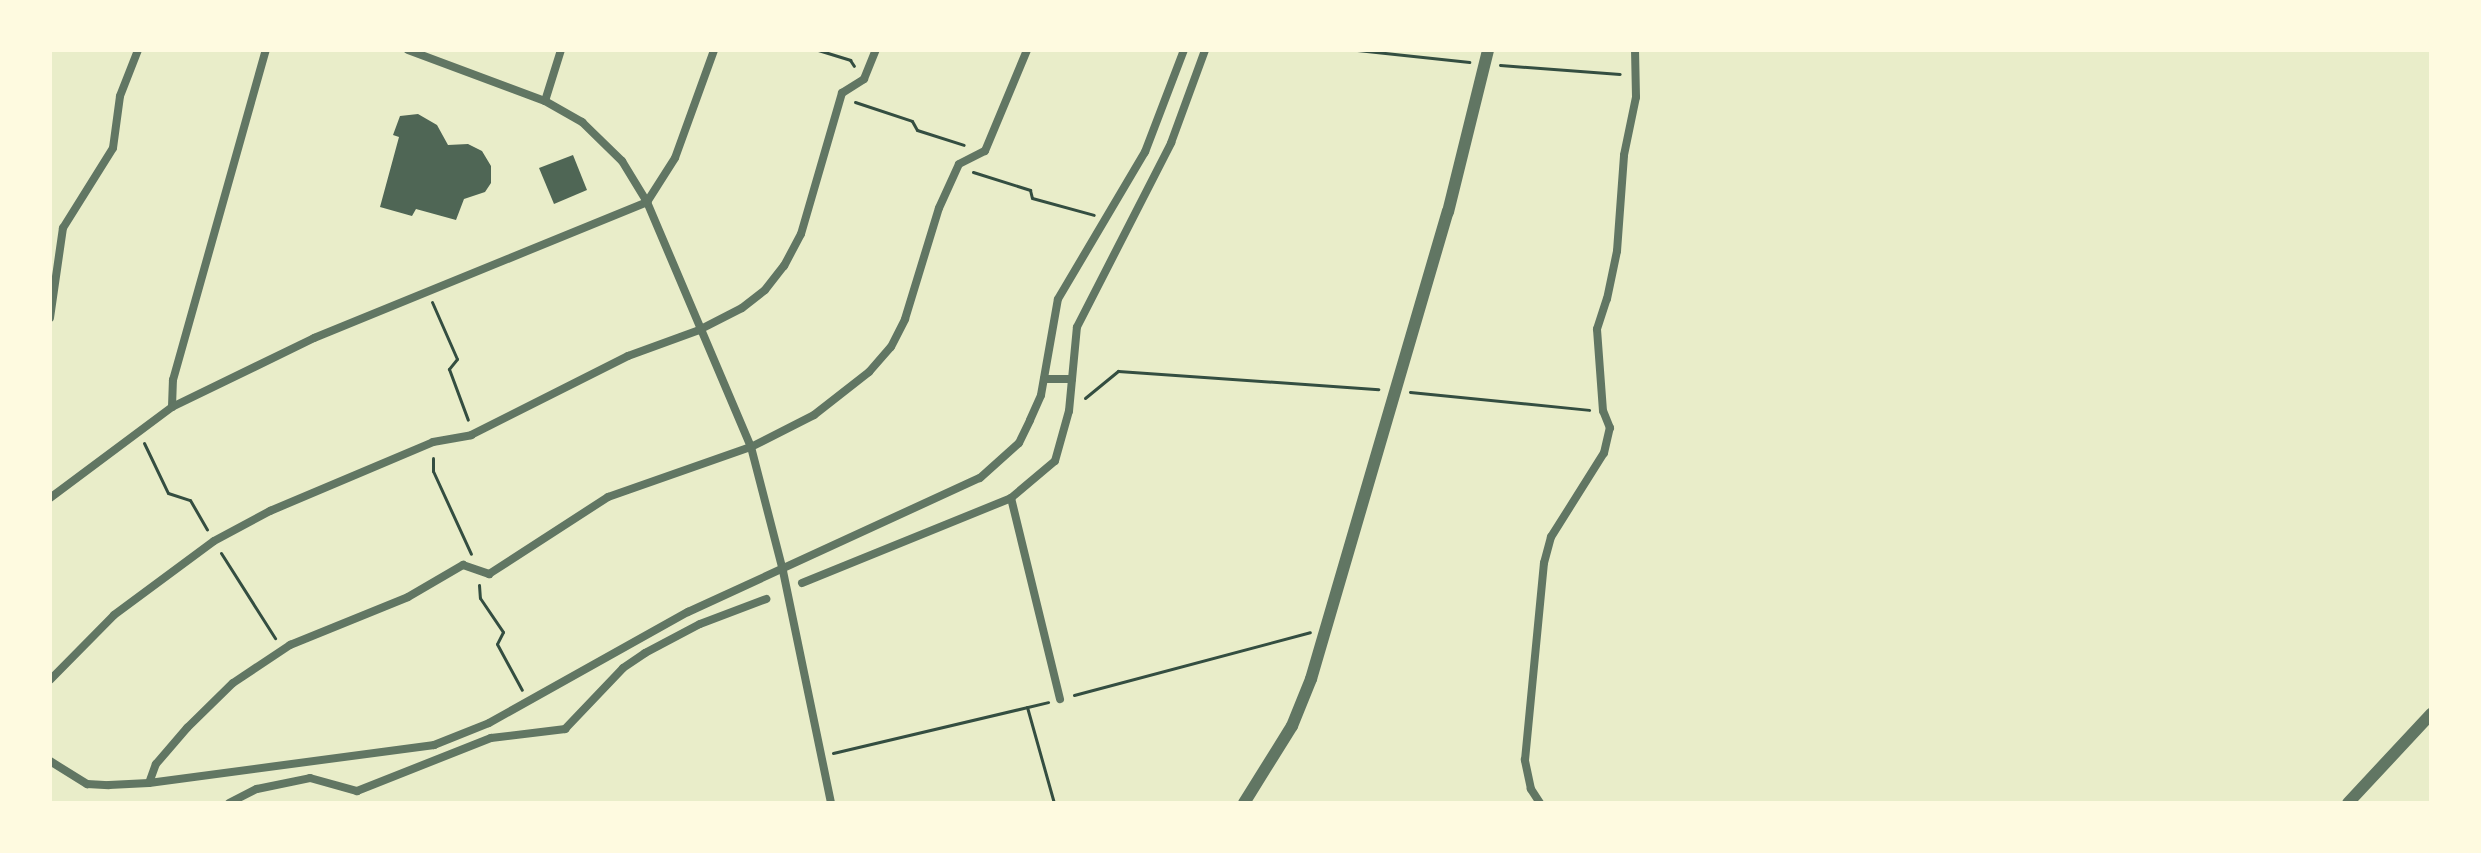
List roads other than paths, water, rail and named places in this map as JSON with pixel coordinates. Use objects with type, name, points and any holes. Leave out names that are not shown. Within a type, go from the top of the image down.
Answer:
[{"type":"street","points":[[50,318],[63,228],[113,148],[120,96],[138,50]]},
{"type":"street","points":[[172,407],[173,380],[266,50]]},
{"type":"street","points":[[408,50],[424,53],[545,101],[582,122],[622,161],[647,202],[751,447],[783,571],[831,803]]},
{"type":"street","points":[[545,101],[561,50]]},
{"type":"street","points":[[50,498],[172,407],[314,338],[647,202],[675,158],[714,50]]},
{"type":"street","points":[[50,680],[114,615],[214,541],[270,511],[433,442],[471,435],[628,356],[699,330],[742,308],[765,290],[784,266],[801,234],[842,93],[864,79],[876,50]]},
{"type":"street","points":[[149,783],[156,764],[187,728],[233,683],[282,650],[408,597],[463,565],[489,574],[608,497],[751,447],[814,415],[869,372],[891,347],[905,319],[939,208],[959,164],[985,151],[1027,50]]},
{"type":"street","points":[[50,761],[87,784],[149,783],[434,745],[489,723],[688,612],[980,478],[1019,443],[1041,395],[1058,299],[1145,152],[1184,50]]},
{"type":"street","points":[[802,583],[1011,498],[1055,461],[1069,411],[1077,327],[1171,143],[1205,50]]},
{"type":"street","points":[[1244,803],[1292,726],[1327,627],[1448,212],[1488,50]]},
{"type":"street","points":[[1540,803],[1531,789],[1525,760],[1544,563],[1551,537],[1604,453],[1610,428],[1603,411],[1597,329],[1617,251],[1624,155],[1636,97],[1635,50]]},
{"type":"street","points":[[1044,379],[1072,379]]},
{"type":"street","points":[[1011,498],[1060,699]]},
{"type":"street","points":[[229,803],[257,789],[310,778],[357,791],[491,738],[565,729],[623,668],[645,653],[700,624],[766,599]]},
{"type":"street","points":[[2348,803],[2431,714]]}]
